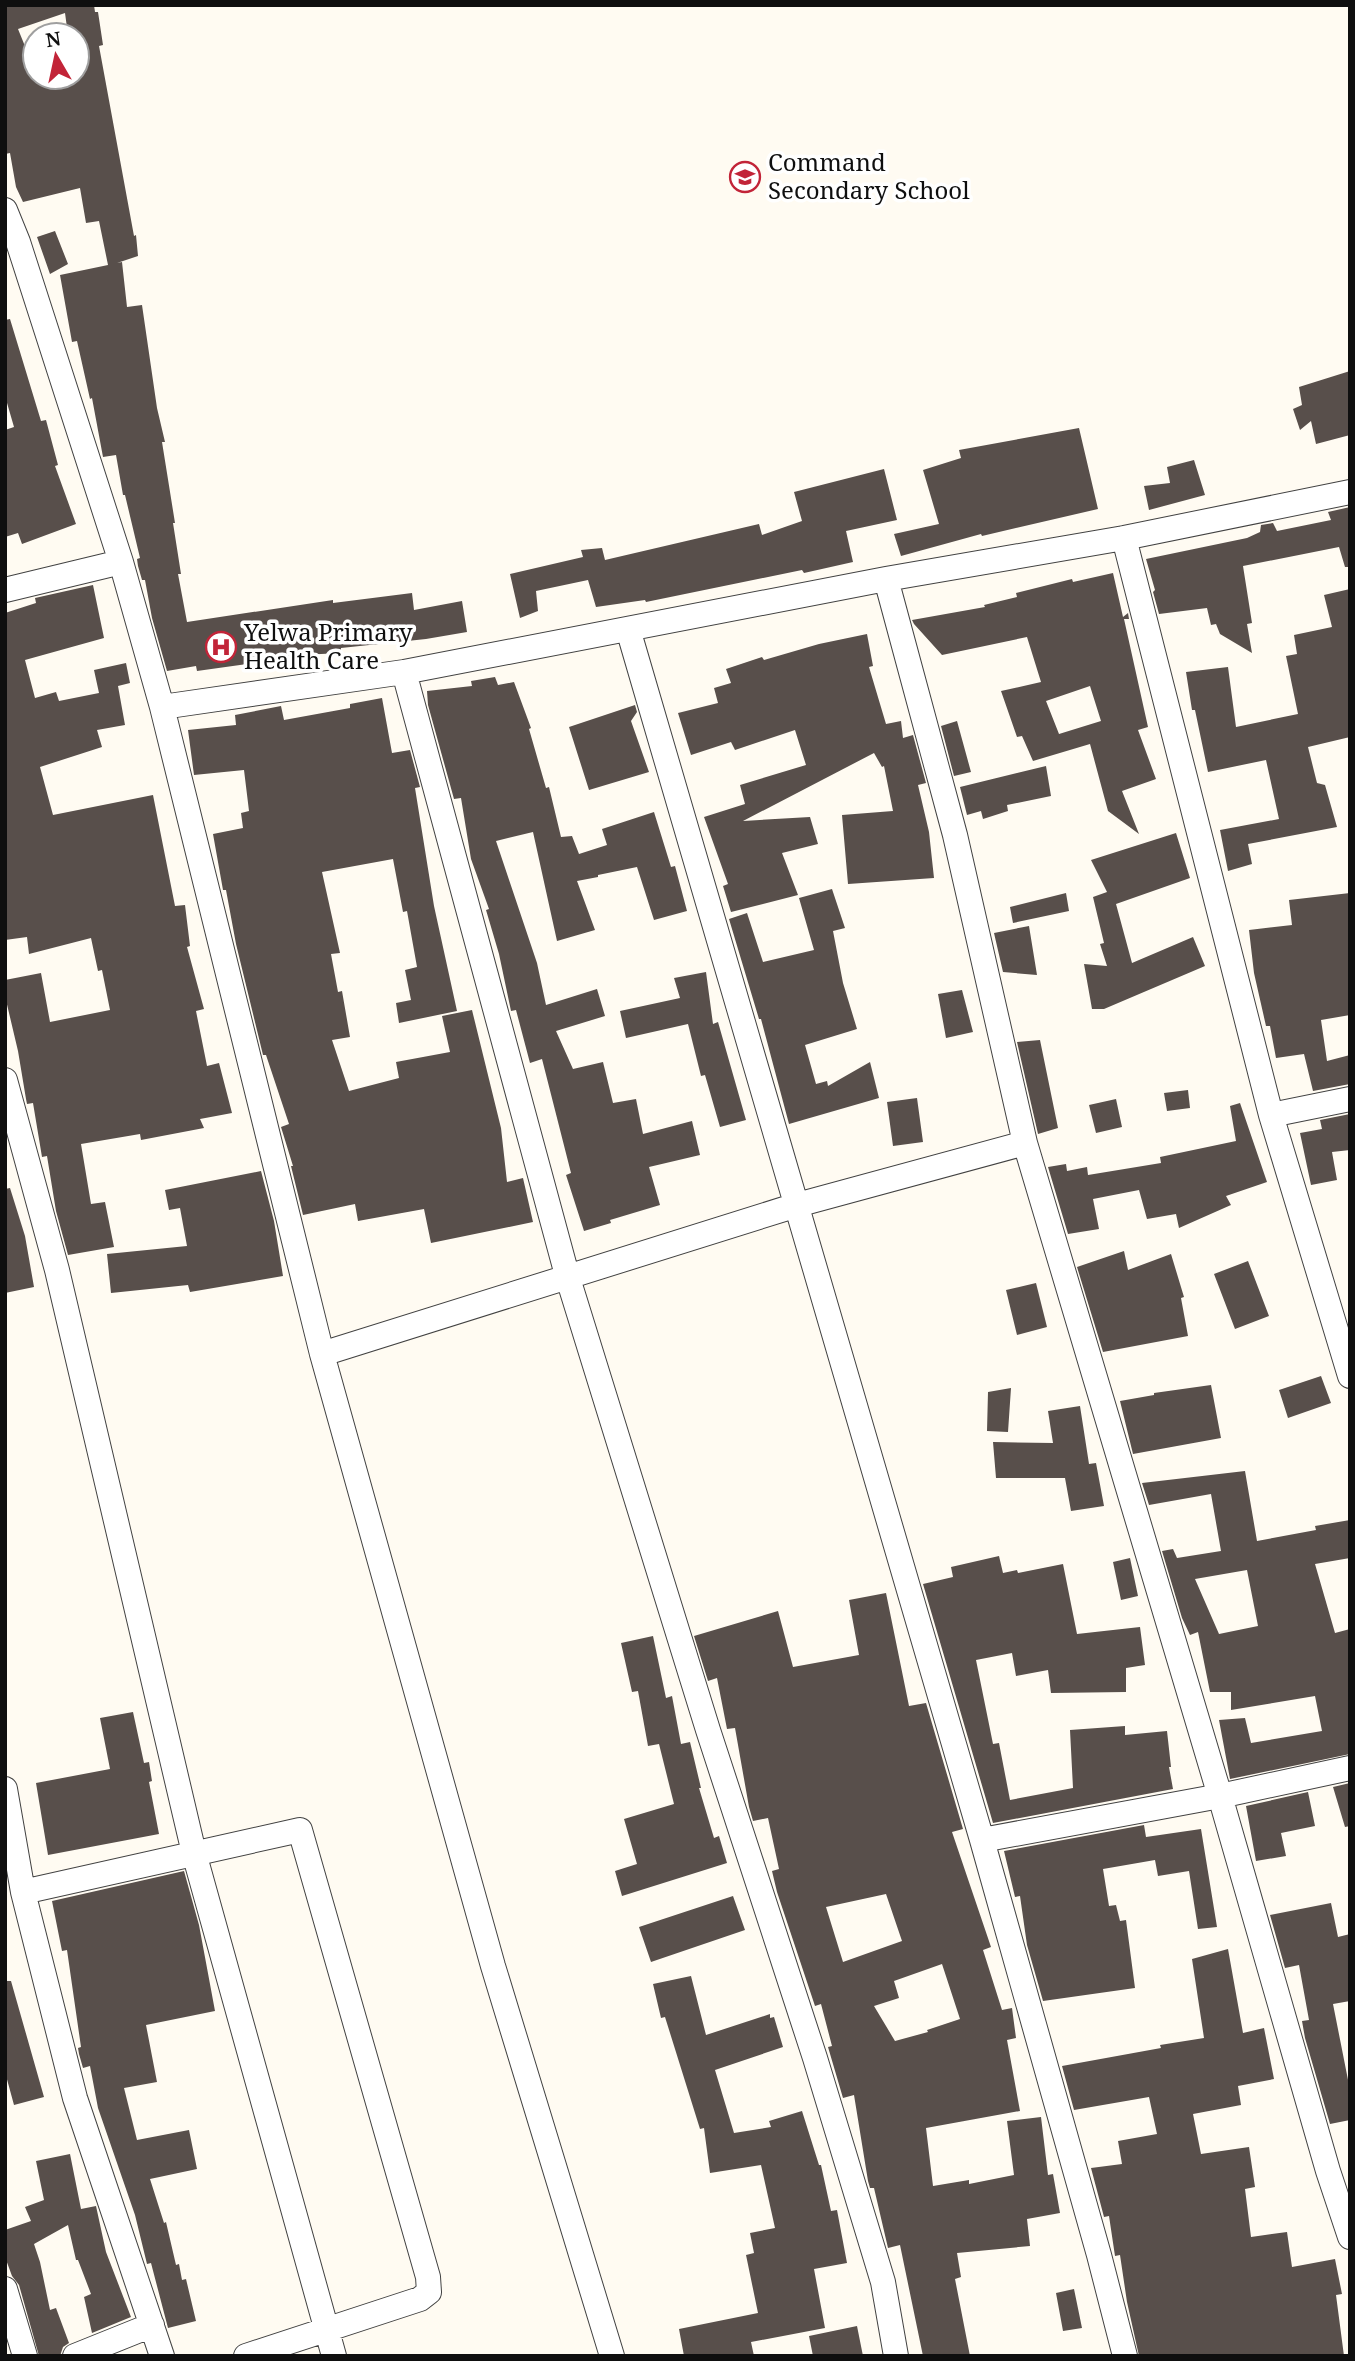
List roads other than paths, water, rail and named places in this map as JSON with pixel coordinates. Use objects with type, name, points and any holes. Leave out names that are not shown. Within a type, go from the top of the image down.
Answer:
[{"type":"street","points":[[5,210],[11,244],[121,562],[162,707],[322,1354],[493,1966],[612,2356]]},
{"type":"street","points":[[162,707],[404,672],[886,579],[1124,538],[1350,492]]},
{"type":"street","points":[[1124,538],[1271,1115],[1350,1376]]},
{"type":"street","points":[[5,590],[121,562]]},
{"type":"street","points":[[886,579],[955,835],[1025,1143],[1220,1796],[1328,2171],[1350,2237]]},
{"type":"street","points":[[628,629],[982,1840],[1096,2241],[1125,2356]]},
{"type":"street","points":[[404,672],[567,1275],[708,1730],[815,2058],[883,2282],[896,2356]]},
{"type":"street","points":[[5,1080],[57,1270],[194,1853],[334,2356]]},
{"type":"street","points":[[1271,1115],[1350,1099]]},
{"type":"street","points":[[322,1354],[797,1205],[1025,1143]]},
{"type":"street","points":[[982,1840],[1220,1796],[1350,1768]]},
{"type":"street","points":[[7,1803],[23,1892],[75,2098],[162,2356]]},
{"type":"street","points":[[23,1892],[300,1830],[428,2277],[429,2292],[420,2299],[246,2356]]},
{"type":"street","points":[[5,2289],[25,2356]]},
{"type":"street","points":[[75,2356],[152,2325]]},
{"type":"place","name":"Command Secondary School","points":[[745,177]]},
{"type":"place","name":"Yelwa Primary Health Care","points":[[221,647]]}]
